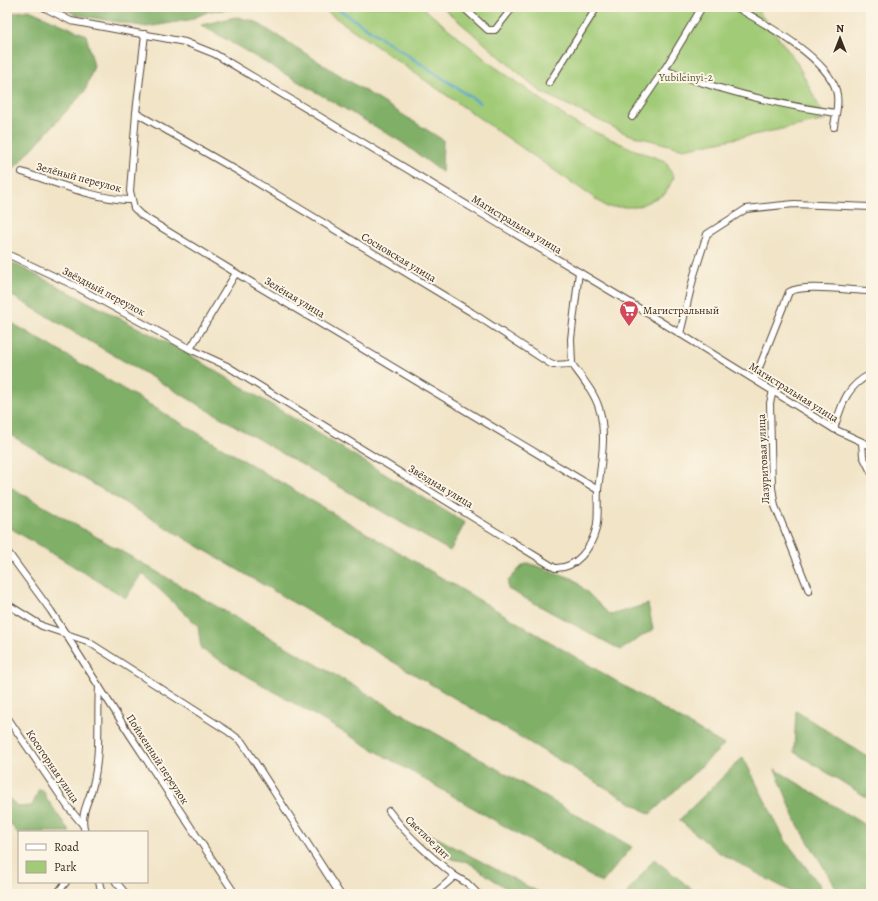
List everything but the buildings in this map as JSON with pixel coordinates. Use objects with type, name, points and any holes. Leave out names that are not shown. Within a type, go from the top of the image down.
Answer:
[{"type":"street","name":"Магистральная улица","points":[[43,7],[71,21],[185,42],[214,54],[755,378],[773,391],[834,428],[862,443],[871,446]]},
{"type":"street","points":[[463,7],[488,30],[495,30],[513,7]]},
{"type":"street","points":[[549,83],[597,7]]},
{"type":"street","points":[[632,117],[664,70],[702,7]]},
{"type":"street","points":[[736,7],[779,33],[820,65],[832,81],[836,91],[836,113],[834,127]]},
{"type":"street","points":[[131,200],[131,175],[136,113],[146,34]]},
{"type":"street","points":[[664,70],[696,82],[766,101],[793,107],[836,113]]},
{"type":"street","name":"Сосновская улица","points":[[136,113],[236,170],[471,312],[549,363],[553,365],[572,364]]},
{"type":"street","name":"Зелёный переулок","points":[[22,172],[82,190],[122,200],[131,200]]},
{"type":"street","name":"Зелёная улица","points":[[131,200],[134,208],[141,215],[598,490]]},
{"type":"street","points":[[680,334],[694,275],[707,234],[746,209],[794,204],[871,207]]},
{"type":"street","name":"Звёздный переулок","points":[[7,254],[73,284],[190,349]]},
{"type":"street","points":[[572,364],[571,339],[578,272]]},
{"type":"street","points":[[190,349],[236,273]]},
{"type":"street","points":[[755,378],[789,292],[793,289],[818,288],[871,291]]},
{"type":"street","name":"Звёздная улица","points":[[190,349],[226,366],[555,568],[570,567],[584,554],[596,530],[598,490],[602,456],[602,428],[599,409],[592,394],[572,364]]},
{"type":"street","points":[[834,428],[843,401],[850,389],[871,374]]},
{"type":"street","name":"Лазуритовая улица","points":[[773,391],[770,403],[772,488],[775,506],[809,591]]},
{"type":"street","points":[[862,443],[863,456],[871,472]]},
{"type":"street","name":"Пойменный переулок","points":[[7,551],[51,611],[235,894]]},
{"type":"street","points":[[7,604],[42,626],[87,641],[229,732],[242,742],[340,894]]},
{"type":"street","points":[[85,831],[83,811],[93,785],[96,765],[99,686]]},
{"type":"street","name":"Косогорная улица","points":[[7,717],[68,807],[83,825]]},
{"type":"street","name":"Светлое днт","points":[[389,811],[403,831],[430,856],[455,876],[467,883],[478,894]]},
{"type":"street","points":[[434,894],[455,876]]},
{"type":"street","points":[[56,894],[65,883]]},
{"type":"street","points":[[99,883],[102,894]]},
{"type":"street","points":[[117,883],[126,894]]},
{"type":"green space","points":[[59,7],[242,8],[210,11],[189,20],[147,27],[77,15]]},
{"type":"green space","points":[[320,7],[422,7],[491,64],[573,122],[635,150],[665,161],[674,177],[665,194],[637,207],[607,207]]},
{"type":"green space","name":"Yubileinyi-2","points":[[442,7],[755,7],[796,61],[826,120],[684,149],[627,134],[541,92]]},
{"type":"green space","points":[[29,10],[86,35],[94,66],[85,91],[7,176],[7,14]]},
{"type":"green space","points":[[236,17],[254,21],[443,140],[442,172],[400,141],[201,25]]},
{"type":"green space","points":[[7,260],[185,352],[465,523],[450,551],[7,293]]},
{"type":"green space","points":[[7,320],[724,745],[650,814],[7,433]]},
{"type":"green space","points":[[7,485],[632,847],[602,883],[201,649],[198,626],[142,573],[126,598],[7,526]]},
{"type":"green space","points":[[528,563],[574,579],[610,615],[648,604],[653,629],[621,650],[508,589],[508,581],[522,566]]},
{"type":"green space","points":[[796,711],[871,759],[871,800],[794,752]]},
{"type":"green space","points":[[743,757],[785,840],[819,884],[824,894],[795,894],[718,852],[679,820]]},
{"type":"green space","points":[[775,769],[871,829],[871,894],[840,894],[797,823]]},
{"type":"green space","points":[[39,789],[43,790],[47,799],[69,831],[18,831],[18,834],[7,819],[7,796],[17,807],[32,806]]},
{"type":"green space","points":[[415,826],[542,894],[514,894],[468,862],[451,859]]},
{"type":"green space","points":[[654,859],[698,894],[626,894]]},
{"type":"waterway","points":[[335,7],[480,103]]},
{"type":"place","name":"Магистральный","points":[[629,327]]}]
